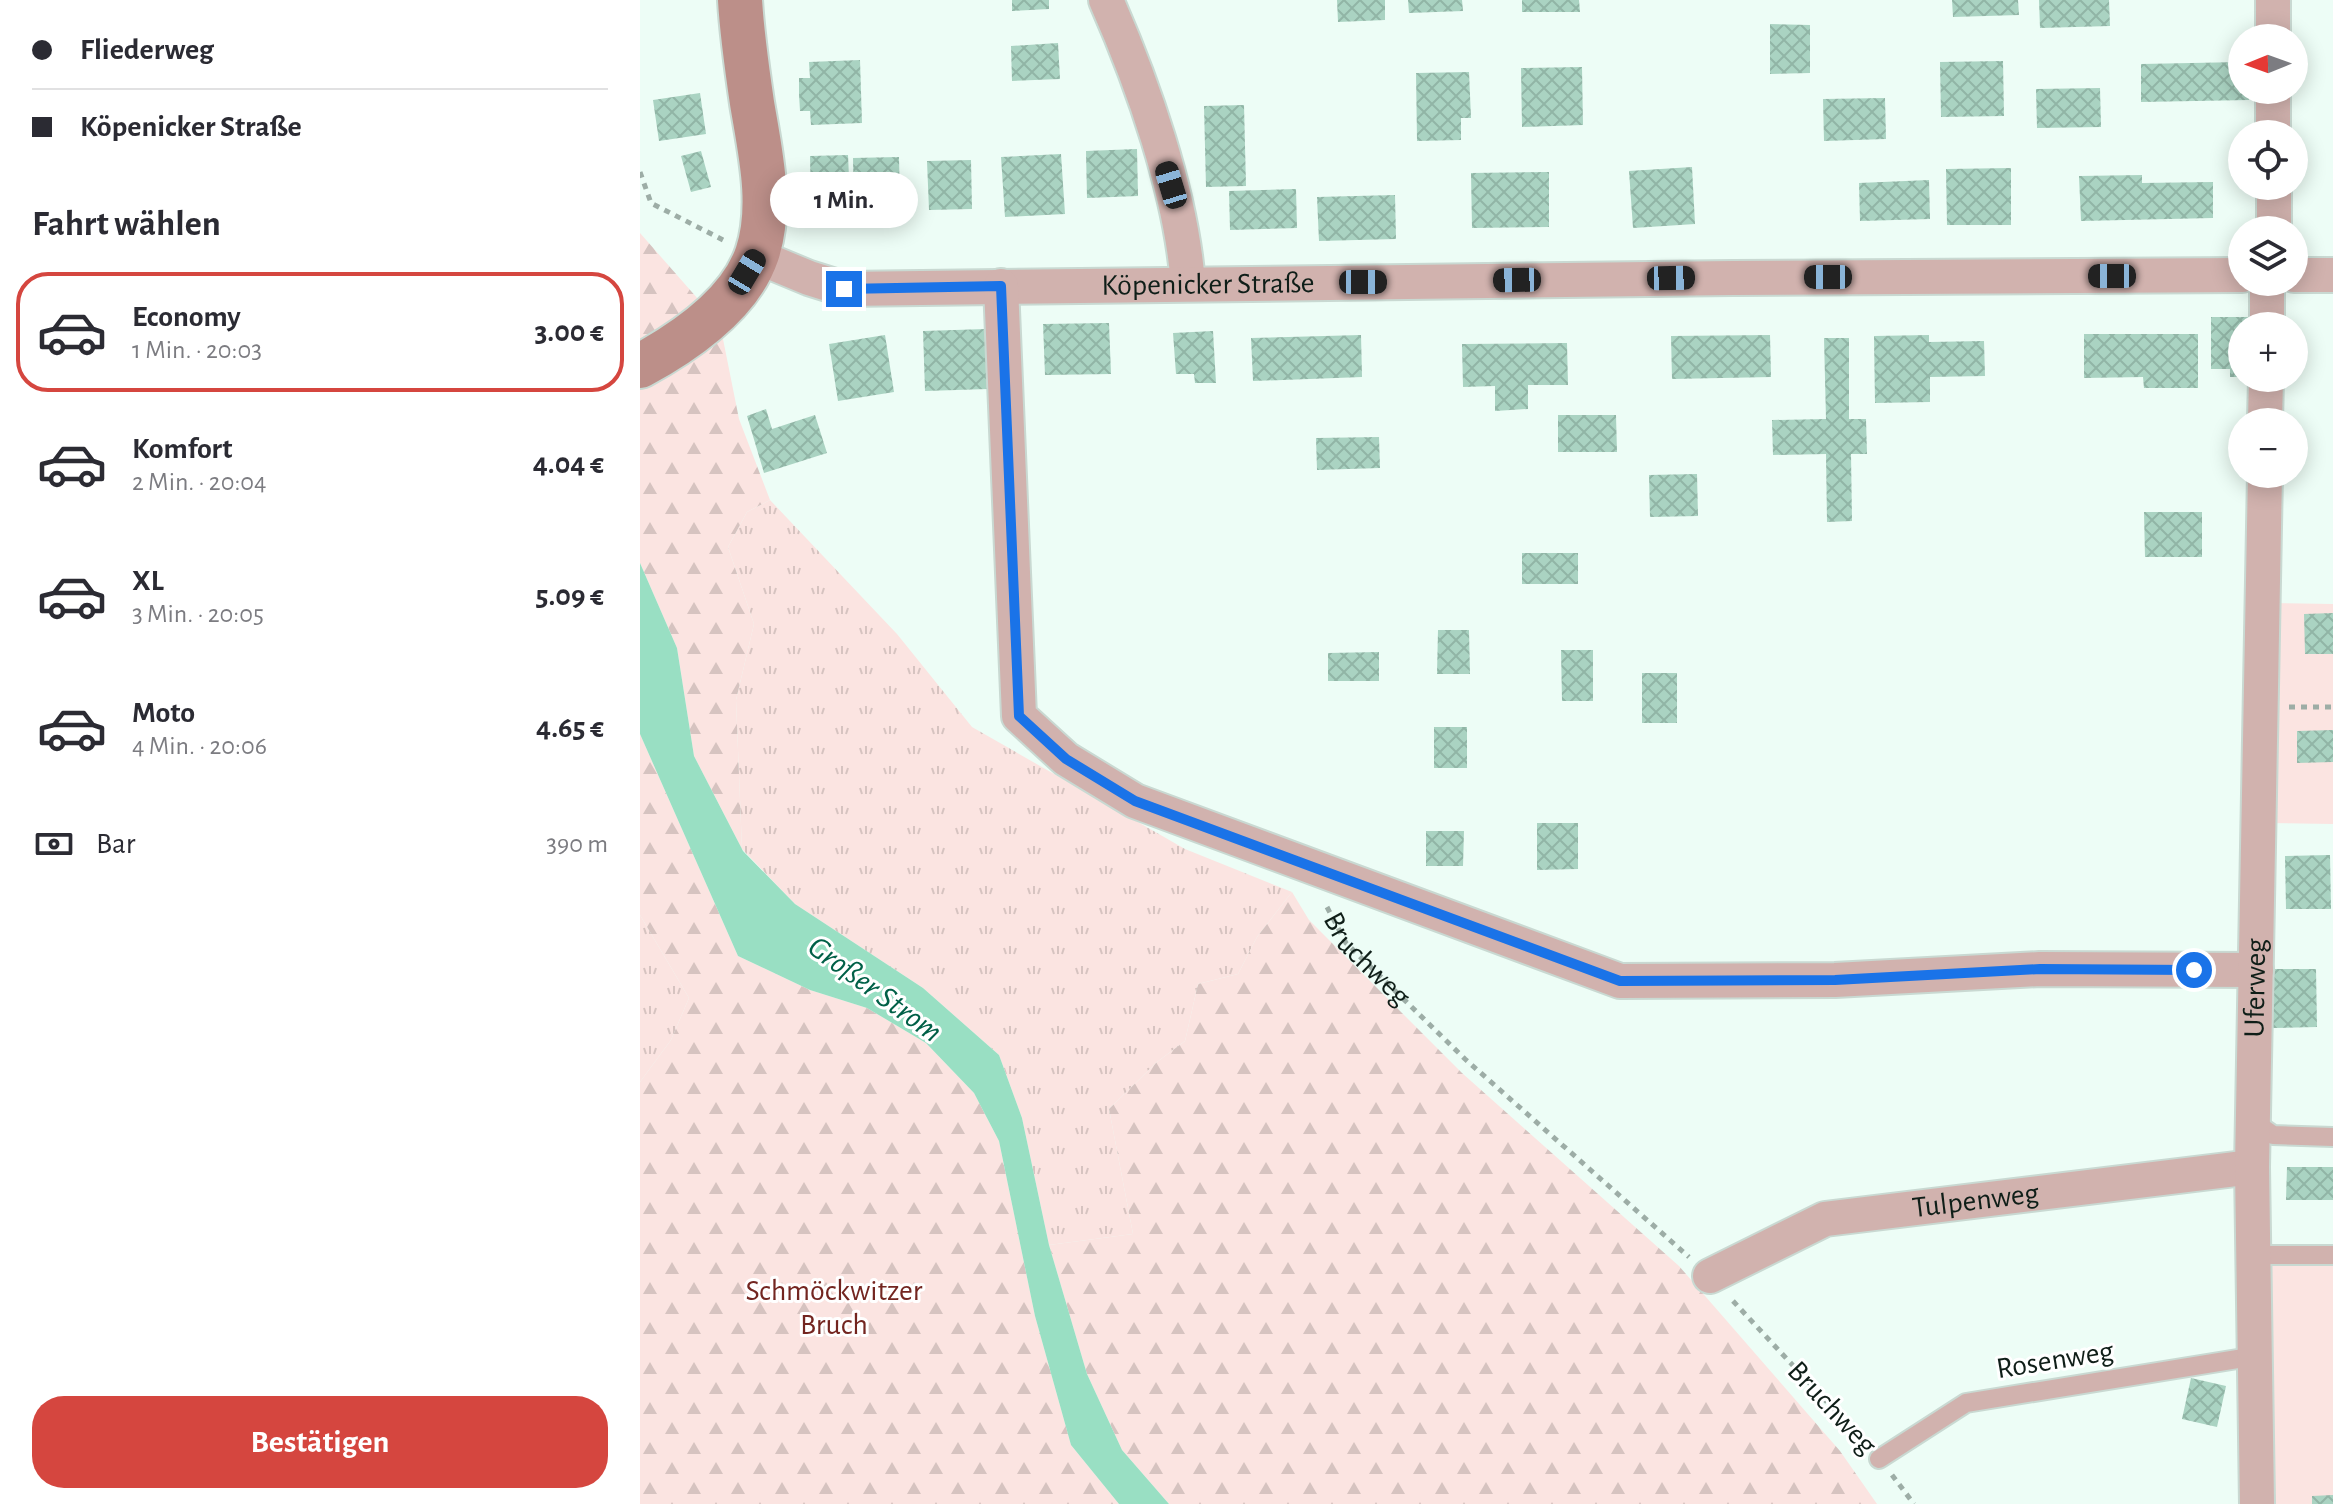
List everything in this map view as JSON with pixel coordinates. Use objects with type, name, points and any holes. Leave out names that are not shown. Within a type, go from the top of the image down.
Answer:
[{"type":"main road","points":[[640,366],[696,330],[732,296],[756,256],[765,204],[740,0]]},
{"type":"street","points":[[1106,0],[1142,95],[1171,185],[1185,249],[1188,284]]},
{"type":"street","points":[[2273,0],[2273,24]]},
{"type":"street","name":"Köpenicker Straße","points":[[756,256],[844,289],[2228,275]]},
{"type":"street","points":[[2308,275],[2333,275]]},
{"type":"street","points":[[1001,286],[1019,716],[1066,759],[1135,801],[1620,981],[1835,980],[2040,969],[2256,970]]},
{"type":"street","name":"Uferweg","points":[[2257,1504],[2252,1167],[2265,488]]},
{"type":"street","name":"Tulpenweg","points":[[1710,1276],[1825,1219],[2252,1167]]},
{"type":"lane","points":[[2253,1121],[2273,1135],[2333,1137]]},
{"type":"lane","points":[[2254,1255],[2333,1255]]},
{"type":"lane","name":"Rosenweg","points":[[1879,1459],[1966,1403],[2256,1356]]},
{"type":"path","points":[[640,172],[651,203],[756,256]]},
{"type":"path","points":[[2260,707],[2333,707]]},
{"type":"path","name":"Bruchweg","points":[[1305,863],[1346,943],[1465,1059],[1710,1276],[1879,1459],[1914,1504]]},
{"type":"green space","points":[[640,233],[720,324],[739,419],[770,500],[747,512],[728,547],[754,624],[736,700],[742,849],[694,756],[677,648],[640,563]]},
{"type":"green space","points":[[770,500],[897,634],[972,727],[1185,849],[1292,892],[1257,937],[1238,974],[1198,984],[1185,1041],[1157,1062],[1109,1109],[1133,1234],[1049,1245],[1022,1118],[999,1055],[923,988],[795,904],[742,849],[736,700],[754,624],[728,547],[747,512]]},
{"type":"green space","points":[[2266,603],[2333,604],[2333,824],[2263,823]]},
{"type":"green space","name":"Schmöckwitzer Bruch","points":[[640,734],[738,956],[810,990],[867,1008],[926,1043],[974,1093],[999,1141],[1035,1316],[1071,1445],[1119,1504],[640,1504],[640,1082],[671,1040],[689,998],[640,915]]},
{"type":"green space","points":[[1292,892],[1309,920],[1462,1073],[1679,1266],[1840,1451],[1877,1504],[1169,1504],[1122,1450],[1087,1374],[1049,1245],[1133,1234],[1109,1109],[1157,1062],[1185,1041],[1198,984],[1238,974],[1257,937]]},
{"type":"green space","points":[[640,915],[689,998],[671,1040],[640,1082]]},
{"type":"green space","points":[[2333,1254],[2333,1504],[2267,1504],[2263,1256]]},
{"type":"water","name":"Großer Strom","points":[[640,563],[677,648],[694,756],[743,851],[795,904],[923,988],[999,1055],[1022,1118],[1049,1245],[1087,1374],[1122,1450],[1169,1504],[1119,1504],[1071,1445],[1035,1316],[999,1141],[974,1093],[926,1043],[867,1008],[810,990],[738,956],[640,734]]},
{"type":"building","points":[[1012,0],[1049,0],[1049,9],[1012,11]]},
{"type":"building","points":[[1337,0],[1385,0],[1385,20],[1338,22]]},
{"type":"building","points":[[1408,0],[1462,0],[1463,11],[1409,13]]},
{"type":"building","points":[[1522,0],[1579,0],[1580,12],[1522,12]]},
{"type":"building","points":[[1952,0],[2018,0],[2019,15],[1953,17]]},
{"type":"building","points":[[2039,0],[2109,0],[2110,26],[2040,28]]},
{"type":"building","points":[[1770,24],[1810,25],[1810,73],[1770,74]]},
{"type":"building","points":[[1058,43],[1060,79],[1012,81],[1011,46]]},
{"type":"building","points":[[860,60],[862,123],[811,125],[810,111],[800,111],[799,94],[799,78],[810,78],[809,62]]},
{"type":"building","points":[[2003,61],[2004,116],[1941,117],[1940,62]]},
{"type":"building","points":[[2228,62],[2228,100],[2141,102],[2141,64]]},
{"type":"building","points":[[1582,67],[1583,125],[1522,127],[1521,68]]},
{"type":"building","points":[[1469,72],[1471,118],[1461,118],[1461,140],[1417,141],[1416,73]]},
{"type":"building","points":[[2100,88],[2101,127],[2037,128],[2036,89]]},
{"type":"building","points":[[700,93],[706,134],[659,141],[653,100]]},
{"type":"building","points":[[1885,98],[1886,139],[1824,141],[1823,99]]},
{"type":"building","points":[[1244,105],[1246,186],[1206,187],[1204,106]]},
{"type":"building","points":[[1137,149],[1138,196],[1087,198],[1086,151]]},
{"type":"building","points":[[701,151],[711,187],[691,192],[681,156]]},
{"type":"building","points":[[1061,154],[1065,214],[1005,217],[1001,157]]},
{"type":"building","points":[[848,155],[850,200],[811,201],[810,156]]},
{"type":"building","points":[[899,157],[900,204],[854,206],[853,158]]},
{"type":"building","points":[[971,160],[972,209],[929,210],[927,161]]},
{"type":"building","points":[[1692,167],[1695,224],[1633,228],[1629,171]]},
{"type":"building","points":[[2011,168],[2011,225],[1947,225],[1946,169]]},
{"type":"building","points":[[1549,172],[1549,227],[1472,228],[1471,173]]},
{"type":"building","points":[[2142,175],[2142,183],[2213,182],[2213,218],[2081,221],[2079,176]]},
{"type":"building","points":[[1929,180],[1930,219],[1860,221],[1859,183]]},
{"type":"building","points":[[1296,189],[1297,228],[1230,230],[1229,191]]},
{"type":"building","points":[[1395,195],[1396,239],[1319,241],[1317,197]]},
{"type":"building","points":[[2211,317],[2228,317],[2228,369],[2211,369]]},
{"type":"building","points":[[1109,323],[1111,374],[1045,375],[1043,324]]},
{"type":"building","points":[[986,329],[988,389],[925,391],[923,331]]},
{"type":"building","points":[[1213,331],[1216,383],[1195,383],[1194,374],[1176,374],[1173,333]]},
{"type":"building","points":[[2084,334],[2198,334],[2198,388],[2144,388],[2143,377],[2084,378]]},
{"type":"building","points":[[885,335],[894,392],[838,401],[829,344]]},
{"type":"building","points":[[1361,335],[1362,377],[1253,381],[1251,338]]},
{"type":"building","points":[[1770,335],[1771,377],[1672,379],[1671,336]]},
{"type":"building","points":[[1929,335],[1929,342],[1984,341],[1985,376],[1930,377],[1930,402],[1875,403],[1874,336]]},
{"type":"building","points":[[1824,338],[1849,338],[1849,419],[1866,419],[1867,454],[1851,454],[1852,521],[1827,522],[1826,454],[1773,455],[1772,420],[1826,419]]},
{"type":"building","points":[[1567,343],[1568,385],[1528,385],[1528,409],[1495,411],[1495,386],[1463,387],[1462,344]]},
{"type":"building","points":[[766,409],[772,429],[815,415],[827,453],[764,473],[747,416]]},
{"type":"building","points":[[1558,415],[1616,415],[1617,452],[1558,452]]},
{"type":"building","points":[[1379,437],[1380,468],[1317,470],[1316,438]]},
{"type":"building","points":[[1697,474],[1698,516],[1650,517],[1649,475]]},
{"type":"building","points":[[2144,512],[2202,512],[2202,557],[2145,557]]},
{"type":"building","points":[[1522,553],[1578,553],[1578,584],[1522,584]]},
{"type":"building","points":[[2333,613],[2333,654],[2305,654],[2304,614]]},
{"type":"building","points":[[1438,630],[1469,630],[1470,674],[1437,674]]},
{"type":"building","points":[[1561,650],[1593,650],[1593,701],[1562,701]]},
{"type":"building","points":[[1379,652],[1379,681],[1328,681],[1328,653]]},
{"type":"building","points":[[1642,673],[1677,673],[1677,723],[1642,723]]},
{"type":"building","points":[[1434,727],[1467,727],[1467,768],[1434,768]]},
{"type":"building","points":[[2333,730],[2333,762],[2297,763],[2297,731]]},
{"type":"building","points":[[1537,823],[1578,823],[1578,869],[1537,870]]},
{"type":"building","points":[[1426,831],[1464,831],[1463,866],[1426,866]]},
{"type":"building","points":[[2330,855],[2331,909],[2286,909],[2285,856]]},
{"type":"building","points":[[2272,969],[2316,969],[2317,1027],[2273,1028]]},
{"type":"building","points":[[2287,1167],[2333,1167],[2333,1200],[2286,1200]]},
{"type":"building","points":[[2191,1378],[2226,1386],[2217,1427],[2182,1419]]},
{"type":"building","points":[[2333,1495],[2333,1504],[2312,1504],[2312,1496]]},
{"type":"route","points":[[844,289],[1001,286],[1019,716],[1066,759],[1135,801],[1620,981],[1835,980],[2040,969],[2194,970]]}]
